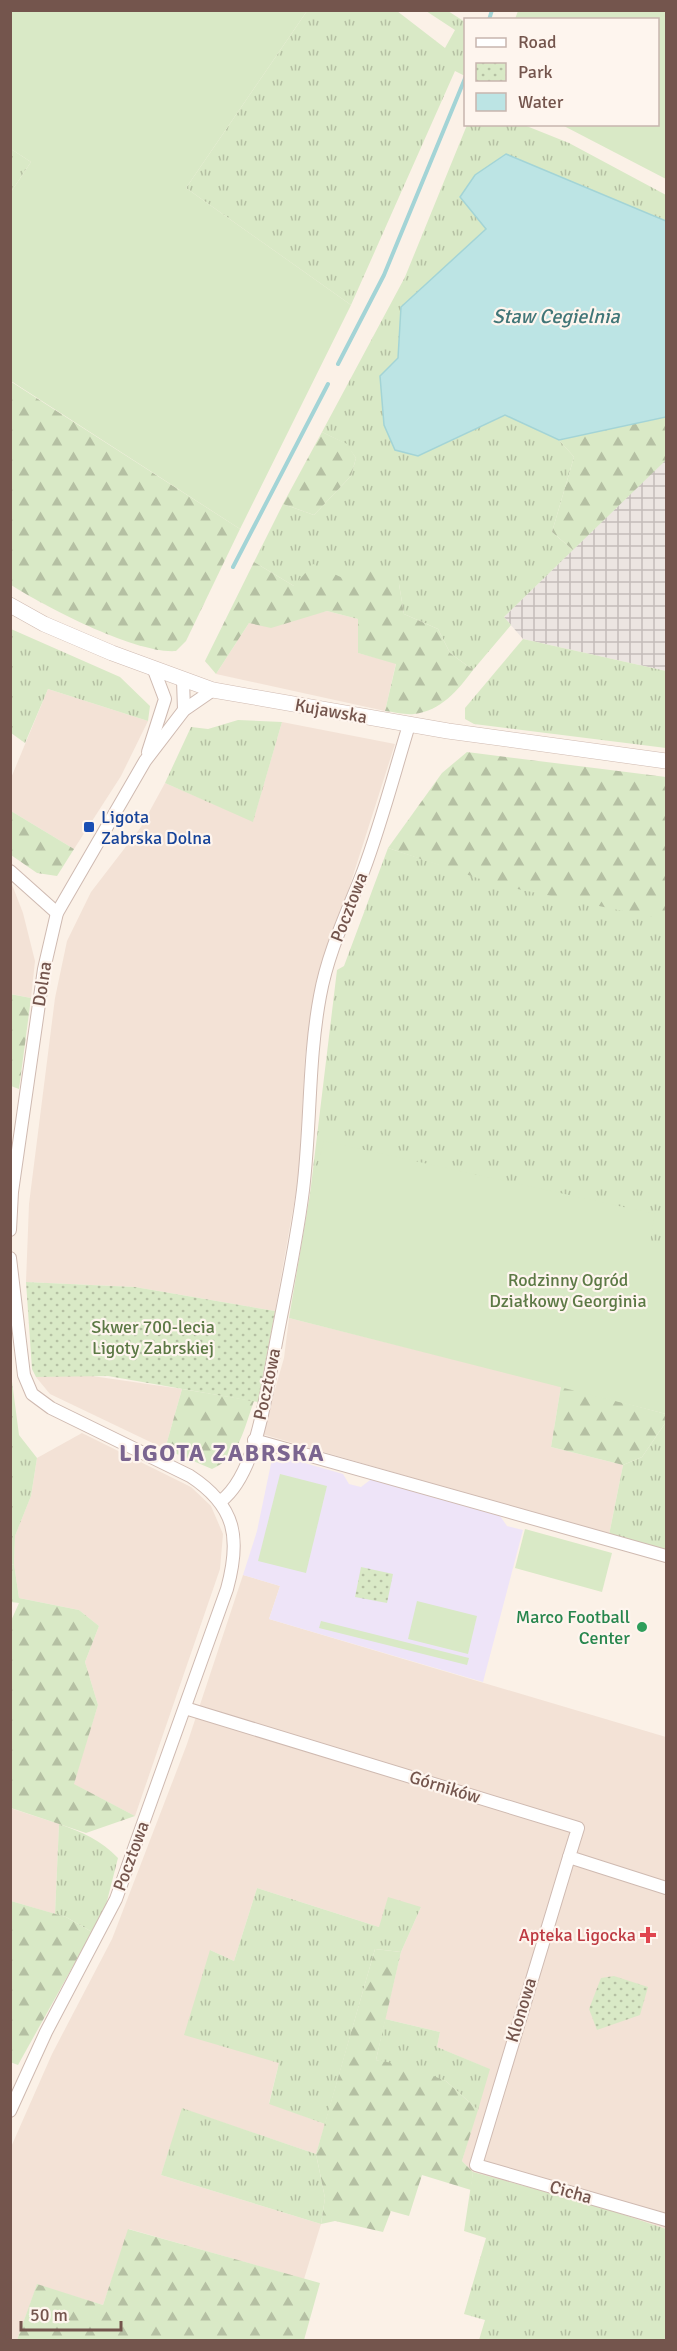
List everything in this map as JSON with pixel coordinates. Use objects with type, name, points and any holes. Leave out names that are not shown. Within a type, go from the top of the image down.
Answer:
[{"type":"street","name":"Kujawska","points":[[10,604],[44,624],[154,670],[213,690],[409,725],[666,761]]},
{"type":"street","points":[[154,670],[165,699]]},
{"type":"street","points":[[183,680],[184,710]]},
{"type":"street","name":"Dolna","points":[[145,761],[165,699],[183,680]]},
{"type":"street","name":"Dolna","points":[[10,1230],[12,1192],[44,969],[57,913],[145,761],[184,710],[213,690]]},
{"type":"street","name":"Pocztowa","points":[[10,2111],[46,2032],[116,1899],[186,1708],[226,1589],[235,1555],[233,1530],[221,1501],[234,1487],[244,1470],[254,1440],[272,1365],[303,1190],[313,1036],[320,994],[339,929],[374,841],[409,725]]},
{"type":"street","points":[[10,871],[57,913]]},
{"type":"street","points":[[10,1258],[24,1375],[27,1386],[40,1401],[190,1476],[211,1490],[221,1501]]},
{"type":"street","points":[[254,1440],[666,1556]]},
{"type":"street","name":"Górników","points":[[186,1708],[578,1828],[569,1857]]},
{"type":"street","points":[[569,1857],[666,1888]]},
{"type":"street","name":"Klonowa","points":[[476,2165],[569,1857]]},
{"type":"street","name":"Cicha","points":[[476,2165],[666,2220]]},
{"type":"shaded area","points":[[665,460],[666,671],[523,639],[504,617]]},
{"type":"shaded area","points":[[327,611],[358,619],[358,653],[396,663],[385,711],[216,674],[249,623],[301,617]]},
{"type":"shaded area","points":[[48,689],[148,721],[121,776],[74,849],[11,811],[11,778]]},
{"type":"shaded area","points":[[282,722],[395,744],[314,998],[305,1056],[299,1175],[275,1311],[135,1287],[26,1282],[29,1204],[55,998],[67,941],[91,892],[141,827],[165,783],[253,821]]},
{"type":"shaded area","points":[[11,882],[23,913],[35,961],[31,998],[11,994]]},
{"type":"shaded area","points":[[289,1318],[561,1386],[551,1447],[623,1465],[609,1535],[262,1434],[284,1358]]},
{"type":"shaded area","points":[[85,1375],[182,1389],[165,1449],[50,1394],[36,1377]]},
{"type":"shaded area","points":[[82,1433],[191,1487],[211,1506],[223,1534],[220,1569],[135,1816],[73,1784],[98,1705],[85,1662],[99,1626],[79,1610],[19,1598],[14,1564],[15,1536],[31,1496],[37,1458]]},
{"type":"shaded area","points":[[273,1454],[343,1474],[349,1484],[361,1487],[374,1477],[498,1513],[507,1526],[523,1530],[483,1682],[269,1619],[280,1586],[243,1575],[257,1531]]},
{"type":"shaded area","points":[[243,1575],[280,1586],[269,1619],[666,1737],[666,2229],[595,2205],[473,2172],[462,2161],[489,2069],[437,2047],[440,2032],[385,2019],[401,1952],[421,1907],[379,1927],[257,1888],[234,1961],[210,1950],[279,2063],[269,2103],[325,2124],[316,2154],[183,2109],[161,2175],[321,2224],[304,2279],[129,2229],[103,2305],[37,2285],[17,2340],[11,2340],[11,2147],[52,2054],[112,1939],[187,1744]]},
{"type":"shaded area","points":[[10,1808],[59,1824],[55,1914],[11,1901]]},
{"type":"green space","points":[[10,11],[307,11],[186,188],[351,305],[240,529],[11,381],[11,192],[31,162],[11,149]]},
{"type":"green space","points":[[307,11],[397,11],[445,48],[455,30],[426,11],[448,11],[464,21],[464,76],[455,71],[351,305],[186,188]]},
{"type":"green space","points":[[518,11],[666,11],[666,179],[564,126],[659,126],[659,18],[515,18]]},
{"type":"green space","points":[[467,126],[526,126],[569,143],[666,195],[666,221],[506,154],[486,229],[401,307],[398,358],[418,456],[505,415],[559,440],[574,457],[552,532],[573,550],[504,617],[511,625],[473,670],[450,653],[438,629],[404,614],[399,584],[349,581],[294,586],[254,562],[283,504],[314,515],[351,476],[356,458],[346,444],[322,432],[405,277]]},
{"type":"green space","points":[[11,149],[31,162],[11,192]]},
{"type":"green space","points":[[10,381],[240,529],[186,641],[176,651],[159,650],[115,637],[46,605],[11,585]]},
{"type":"green space","points":[[666,417],[666,460],[573,550],[552,532],[574,457],[559,440]]},
{"type":"green space","points":[[322,432],[347,444],[356,458],[351,476],[314,515],[283,504]]},
{"type":"green space","points":[[254,562],[294,586],[313,564],[349,581],[370,566],[399,584],[404,614],[438,629],[450,653],[473,670],[455,692],[433,709],[411,714],[385,711],[396,664],[358,653],[358,619],[327,611],[271,628],[249,623],[216,674],[205,661]]},
{"type":"green space","points":[[11,629],[120,677],[150,706],[148,721],[48,689],[25,743],[11,733]]},
{"type":"green space","points":[[523,639],[666,671],[666,748],[474,724],[465,719],[465,708]]},
{"type":"green space","points":[[238,720],[282,722],[253,822],[165,783],[191,727],[208,729]]},
{"type":"green space","points":[[467,752],[666,777],[666,920],[498,885],[388,848],[442,773]]},
{"type":"green space","points":[[666,783],[666,1283],[310,1194],[337,970],[344,966],[388,848],[459,871]]},
{"type":"green space","points":[[11,811],[74,849],[57,876],[37,873],[11,855]]},
{"type":"green space","points":[[10,994],[31,998],[19,1089],[11,1086]]},
{"type":"green space","name":"Rodzinny Ogród Działkowy Georginia","points":[[324,1141],[655,1214],[650,1241],[666,1245],[666,1414],[289,1318],[310,1194]]},
{"type":"green space","name":"Skwer 700-lecia Ligoty Zabrskiej","points":[[26,1282],[135,1287],[275,1311],[258,1402],[108,1376],[36,1377],[32,1369]]},
{"type":"green space","points":[[10,1366],[19,1435],[37,1458],[31,1496],[15,1536],[14,1564],[11,1565]]},
{"type":"green space","points":[[561,1386],[666,1414],[666,1422],[642,1457],[623,1465],[551,1447]]},
{"type":"green space","points":[[182,1389],[254,1401],[240,1441],[229,1457],[212,1469],[165,1449]]},
{"type":"green space","points":[[666,1422],[666,1551],[609,1535],[623,1465],[642,1457]]},
{"type":"green space","points":[[280,1474],[327,1486],[306,1573],[258,1561]]},
{"type":"green space","points":[[525,1529],[612,1553],[602,1592],[515,1568]]},
{"type":"green space","points":[[14,1564],[19,1598],[79,1610],[99,1626],[85,1662],[98,1705],[74,1784],[135,1816],[86,1833],[11,1808],[10,1623],[19,1603],[11,1602],[11,1565]]},
{"type":"green space","points":[[361,1567],[393,1574],[387,1603],[355,1597]]},
{"type":"green space","points":[[417,1601],[477,1616],[468,1654],[408,1639]]},
{"type":"green space","points":[[321,1621],[469,1658],[467,1665],[319,1628]]},
{"type":"green space","points":[[59,1824],[91,1837],[118,1858],[106,1905],[92,1932],[66,1917],[55,1914]]},
{"type":"green space","points":[[257,1888],[379,1927],[388,1897],[421,1907],[401,1952],[375,1949],[325,2124],[269,2104],[279,2063],[184,2035],[210,1950],[234,1961]]},
{"type":"green space","points":[[11,1901],[66,1917],[92,1932],[18,2065],[10,2062]]},
{"type":"green space","points":[[375,1949],[401,1952],[376,2060],[408,2066],[446,2081],[478,2110],[462,2161],[473,2172],[471,2190],[422,2175],[409,2216],[391,2211],[383,2232],[335,2221],[321,2224],[325,2198],[316,2154]]},
{"type":"green space","points":[[614,1976],[648,1987],[640,2015],[597,2030],[589,2009],[601,1978]]},
{"type":"green space","points":[[385,2019],[440,2032],[437,2047],[490,2069],[478,2110],[446,2081],[376,2060]]},
{"type":"green space","points":[[182,2108],[316,2154],[325,2198],[321,2224],[161,2175]]},
{"type":"green space","points":[[473,2172],[595,2205],[666,2229],[666,2340],[479,2340],[485,2320],[464,2314],[486,2238],[464,2231]]},
{"type":"green space","points":[[128,2229],[320,2283],[304,2340],[17,2340],[37,2284],[103,2305]]},
{"type":"water","name":"Staw Cegielnia","points":[[506,154],[666,221],[666,417],[559,440],[505,415],[418,456],[395,450],[384,425],[380,376],[398,358],[401,307],[486,229],[460,197],[475,175]]},
{"type":"waterway","points":[[490,18],[492,10]]},
{"type":"waterway","points":[[338,364],[384,275],[464,81]]},
{"type":"waterway","points":[[233,567],[328,384]]},
{"type":"place","name":"Ligota Zabrska Dolna","points":[[89,827]]},
{"type":"place","name":"Marco Football Center","points":[[642,1627]]},
{"type":"place","name":"Apteka Ligocka","points":[[648,1935]]},
{"type":"district","name":"LIGOTA ZABRSKA","points":[[222,1453]]}]
